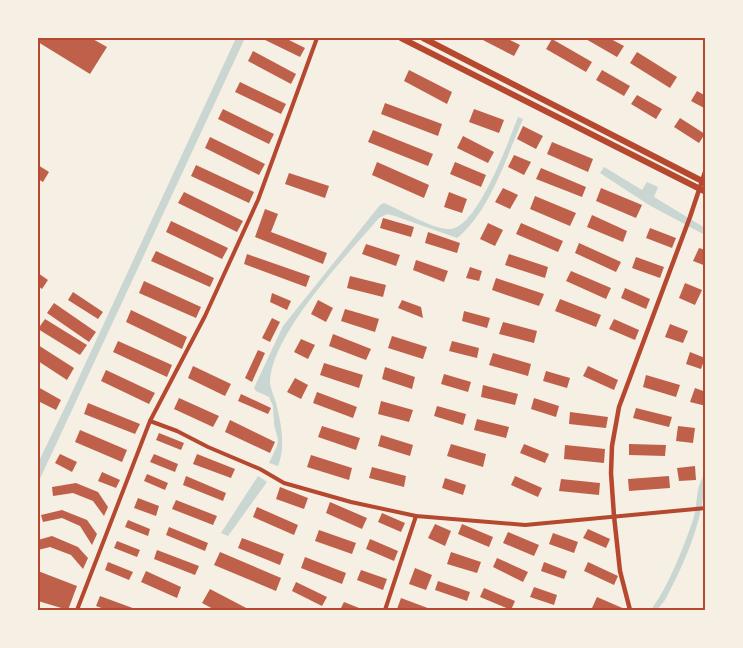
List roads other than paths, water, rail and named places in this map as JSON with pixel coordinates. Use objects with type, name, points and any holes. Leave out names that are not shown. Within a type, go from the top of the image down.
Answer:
[{"type":"main road","points":[[401,38],[702,190]]},
{"type":"main road","points":[[423,38],[703,182]]},
{"type":"street","points":[[77,610],[150,421],[205,316],[258,200],[317,38]]},
{"type":"street","points":[[630,610],[620,571],[611,473],[612,446],[619,407],[702,190],[705,169]]},
{"type":"street","points":[[150,421],[260,469],[284,483],[351,502],[416,516],[525,525],[705,508]]},
{"type":"street","points":[[385,610],[416,516]]}]
